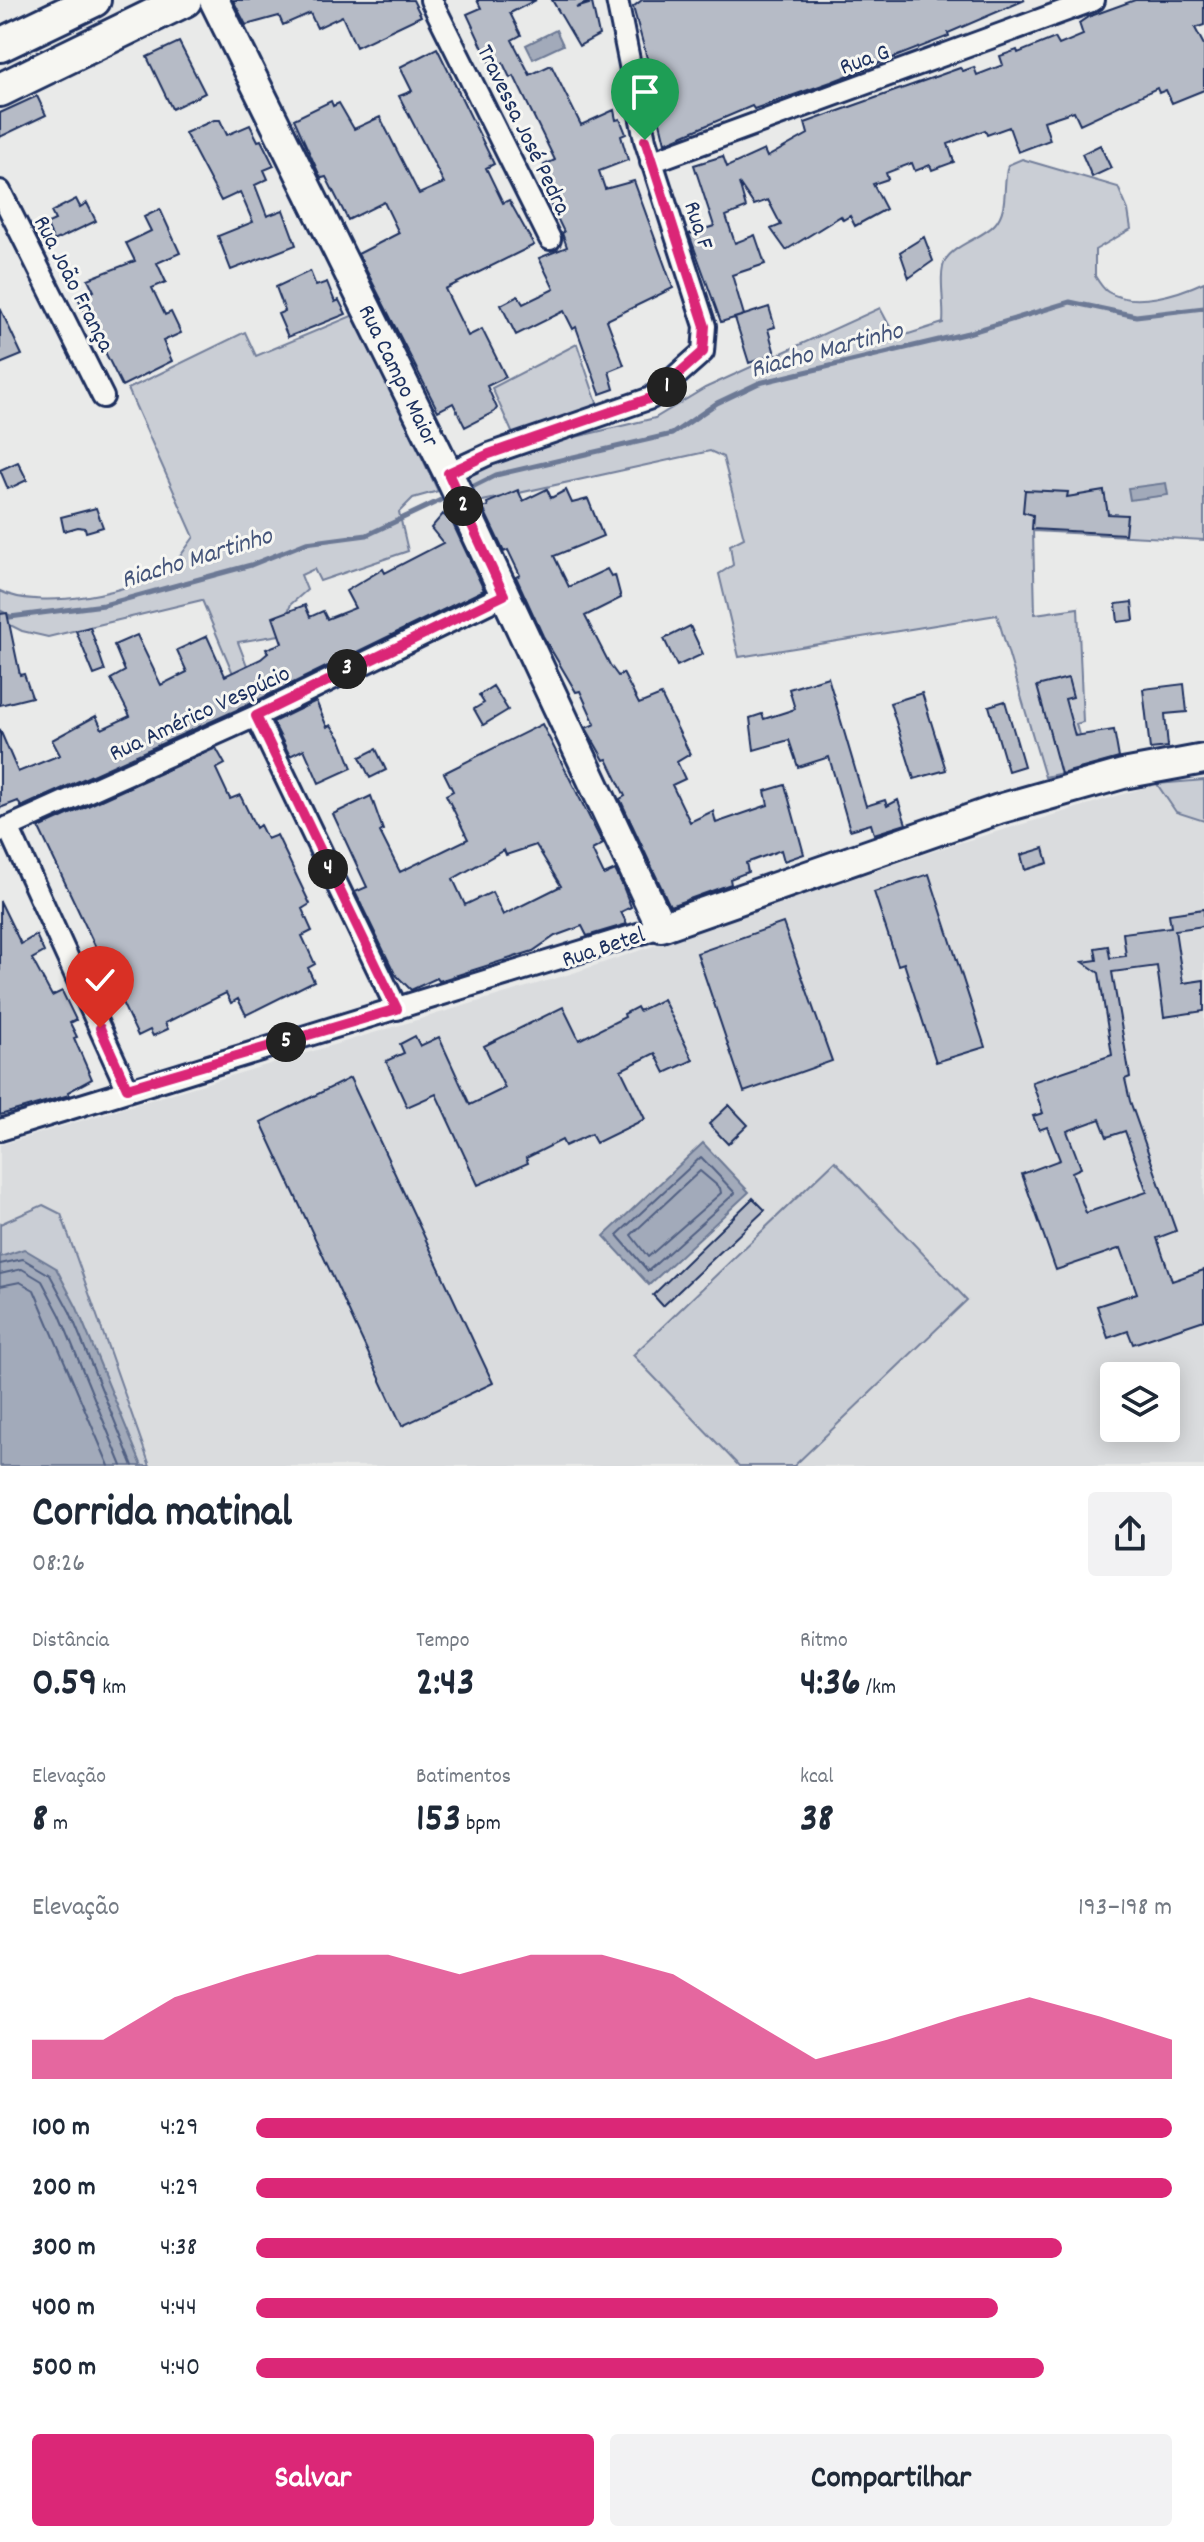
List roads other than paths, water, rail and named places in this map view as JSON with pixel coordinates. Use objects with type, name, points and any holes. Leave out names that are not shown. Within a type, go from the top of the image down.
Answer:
[{"type":"main road","points":[[0,45],[94,0]]},
{"type":"main road","points":[[0,90],[185,0]]},
{"type":"street","name":"Rua Campo Maior","points":[[214,0],[448,473],[661,927]]},
{"type":"street","name":"Travessa José Pedra","points":[[431,0],[550,239]]},
{"type":"street","name":"Rua F","points":[[448,473],[489,454],[651,398],[703,352],[705,326],[651,162],[617,0]]},
{"type":"street","name":"Rua G","points":[[651,162],[1094,0]]},
{"type":"street","name":"Rua João França","points":[[0,191],[103,397]]},
{"type":"street","name":"Rua Américo Vespúcio","points":[[4,829],[256,716],[504,595]]},
{"type":"street","points":[[256,716],[397,1009]]},
{"type":"street","name":"Rua Betel","points":[[0,1130],[127,1088],[661,927],[999,809],[1123,774],[1204,759]]},
{"type":"street","points":[[4,829],[127,1088]]},
{"type":"water","points":[[556,30],[563,45],[533,59],[526,45]]},
{"type":"water","points":[[1166,483],[1168,495],[1130,500],[1128,488]]},
{"type":"water","points":[[703,1143],[749,1192],[649,1285],[604,1236]]},
{"type":"water","points":[[24,1249],[56,1268],[77,1308],[142,1466],[0,1466],[0,1257]]},
{"type":"waterway","name":"Riacho Martinho","points":[[470,488],[496,475],[672,434],[717,403],[759,383],[968,333],[1070,302],[1136,316],[1204,308]]},
{"type":"waterway","name":"Riacho Martinho","points":[[0,612],[10,617],[104,605],[251,565],[306,543],[367,535],[445,498]]}]
